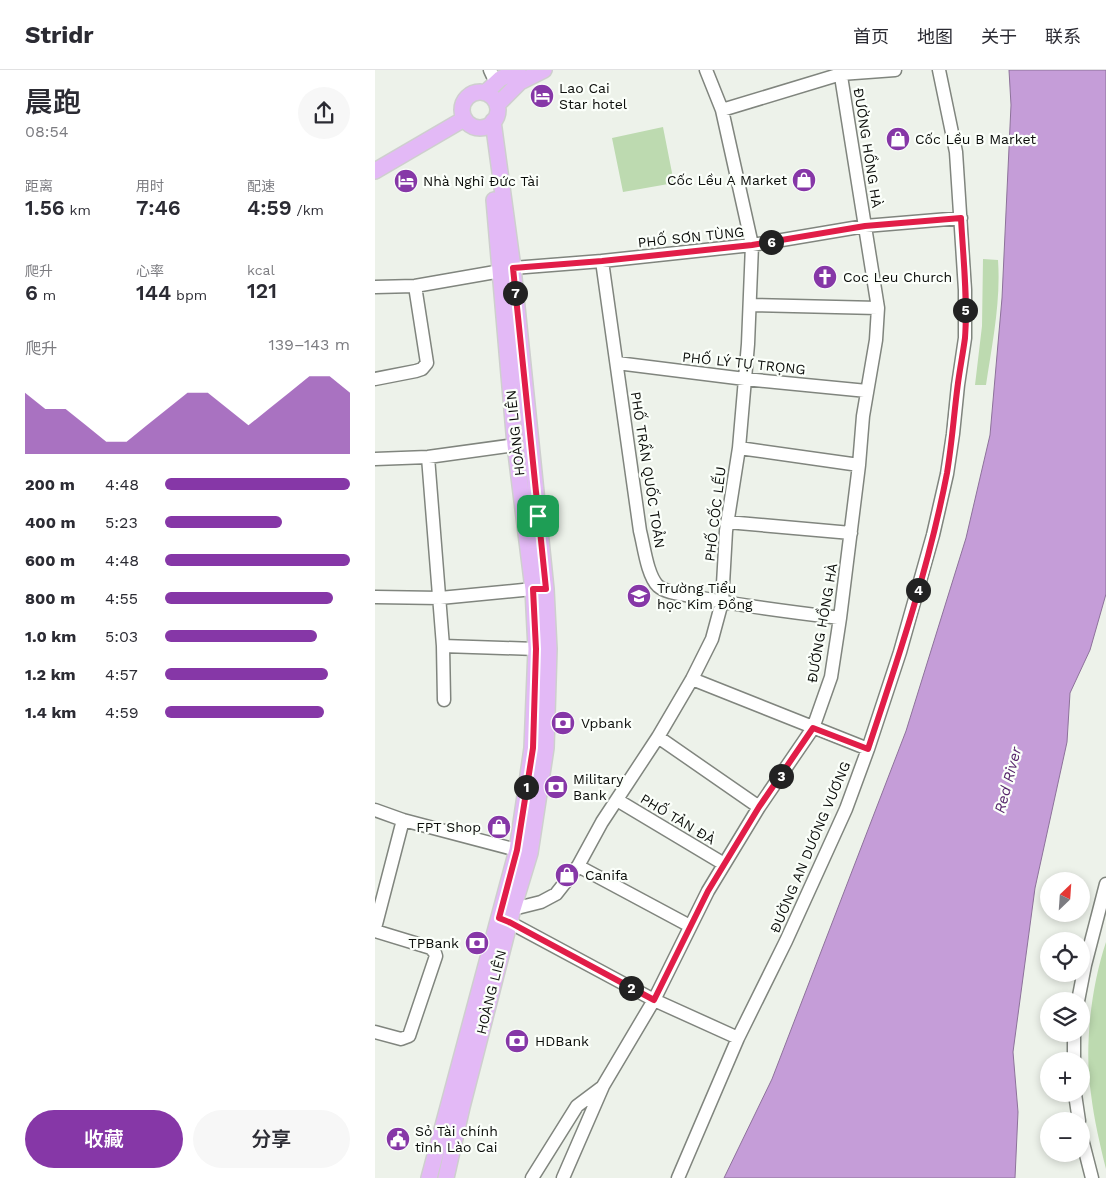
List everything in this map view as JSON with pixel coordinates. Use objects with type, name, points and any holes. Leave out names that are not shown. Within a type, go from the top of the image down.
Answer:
[{"type":"main road","points":[[490,124],[476,127],[467,122],[462,113],[464,101],[490,82],[518,70]]},
{"type":"main road","points":[[490,82],[497,105],[520,82],[544,70]]},
{"type":"main road","name":"HOÀNG LIÊN","points":[[429,1178],[446,1144],[523,852],[546,748],[549,649],[523,445],[507,270],[490,124],[497,113],[497,105]]},
{"type":"main road","points":[[375,171],[464,119]]},
{"type":"main road","name":"HOÀNG LIÊN","points":[[523,852],[533,748],[540,589]]},
{"type":"main road","name":"HOÀNG LIÊN","points":[[446,1144],[446,1178]]},
{"type":"street","name":"PHỐ CỐC LẾU","points":[[506,914],[541,902],[557,894],[578,866],[692,679],[712,639],[722,602],[727,522],[739,448],[745,379],[752,245],[722,110],[706,70]]},
{"type":"street","points":[[722,110],[841,72],[895,70]]},
{"type":"street","name":"ĐƯỜNG AN DƯƠNG VƯƠNG","points":[[678,1178],[738,1038],[786,941],[846,809],[868,749],[908,624],[933,535],[947,474],[957,385],[965,338],[965,290],[956,152],[939,70]]},
{"type":"street","name":"ĐƯỜNG HỒNG HÀ","points":[[563,1178],[603,1086],[654,1000],[690,926],[724,864],[759,807],[813,728],[831,677],[851,533],[863,416],[878,308],[873,266],[841,72]]},
{"type":"street","name":"PHỐ SƠN TÙNG","points":[[375,287],[415,286],[507,270],[752,245],[865,226],[961,218]]},
{"type":"street","name":"PHỐ TRẦN QUỐC TOẢN","points":[[602,261],[640,531],[649,569],[658,585],[665,590],[722,602],[840,618]]},
{"type":"street","points":[[375,380],[422,370],[427,363],[415,286]]},
{"type":"street","points":[[750,305],[878,308]]},
{"type":"street","name":"PHỐ LÝ TỰ TRỌNG","points":[[617,363],[745,379],[867,391]]},
{"type":"street","points":[[375,459],[428,457],[523,445]]},
{"type":"street","points":[[739,448],[859,465]]},
{"type":"street","points":[[428,457],[440,598],[444,700]]},
{"type":"street","points":[[727,522],[851,533]]},
{"type":"street","points":[[375,598],[440,598],[540,589]]},
{"type":"street","points":[[443,646],[536,649]]},
{"type":"street","points":[[692,679],[868,749]]},
{"type":"street","points":[[658,737],[759,807]]},
{"type":"street","name":"PHỐ TẢN ĐÀ","points":[[617,800],[724,864]]},
{"type":"street","points":[[375,810],[403,820],[523,852]]},
{"type":"street","points":[[375,1032],[401,1039],[409,1036],[436,956],[431,948],[375,930],[403,820]]},
{"type":"street","points":[[578,866],[690,926]]},
{"type":"street","points":[[1080,992],[1106,884]]},
{"type":"street","points":[[506,914],[654,1000],[738,1038]]},
{"type":"street","points":[[532,1178],[577,1106],[603,1086]]},
{"type":"street","points":[[1088,1162],[1092,1178]]},
{"type":"green space","points":[[663,127],[674,183],[623,192],[612,138]]},
{"type":"green space","points":[[983,259],[998,260],[998,292],[986,385],[975,385],[982,326]]},
{"type":"green space","points":[[1106,942],[1106,1169],[1092,1103],[1090,1052],[1088,1052],[1090,1017]]},
{"type":"water","name":"Red River","points":[[1009,70],[1106,70],[1106,594],[1090,650],[1070,693],[1067,742],[1035,888],[1013,1052],[1018,1112],[1015,1178],[724,1178],[772,1079],[906,731],[966,538],[990,435],[1002,298],[1011,105]]},
{"type":"place","name":"Lao Cai Star hotel","points":[[542,96]]},
{"type":"place","name":"Cốc Lều B Market","points":[[898,139]]},
{"type":"place","name":"Cốc Lều A Market","points":[[804,180]]},
{"type":"place","name":"Nhà Nghỉ Đức Tài","points":[[406,181]]},
{"type":"place","name":"Coc Leu Church","points":[[825,277]]},
{"type":"place","name":"Trường Tiểu học Kim Đồng","points":[[639,596]]},
{"type":"place","name":"Vpbank","points":[[563,723]]},
{"type":"place","name":"Military Bank","points":[[556,787]]},
{"type":"place","name":"FPT Shop","points":[[499,827]]},
{"type":"place","name":"Canifa","points":[[567,875]]},
{"type":"place","name":"TPBank","points":[[477,943]]},
{"type":"place","name":"HDBank","points":[[517,1041]]},
{"type":"place","name":"Sỏ Tài chính tỉnh Lào Cai","points":[[398,1139]]},
{"type":"route","points":[[961,218],[965,290],[965,338],[957,385],[947,474],[919,586],[900,652],[868,749],[813,728],[759,807],[708,891],[654,1000],[499,918],[517,850],[533,748],[536,649],[533,589],[546,589],[538,516],[513,268],[602,261],[752,245],[865,226],[961,218]]}]
